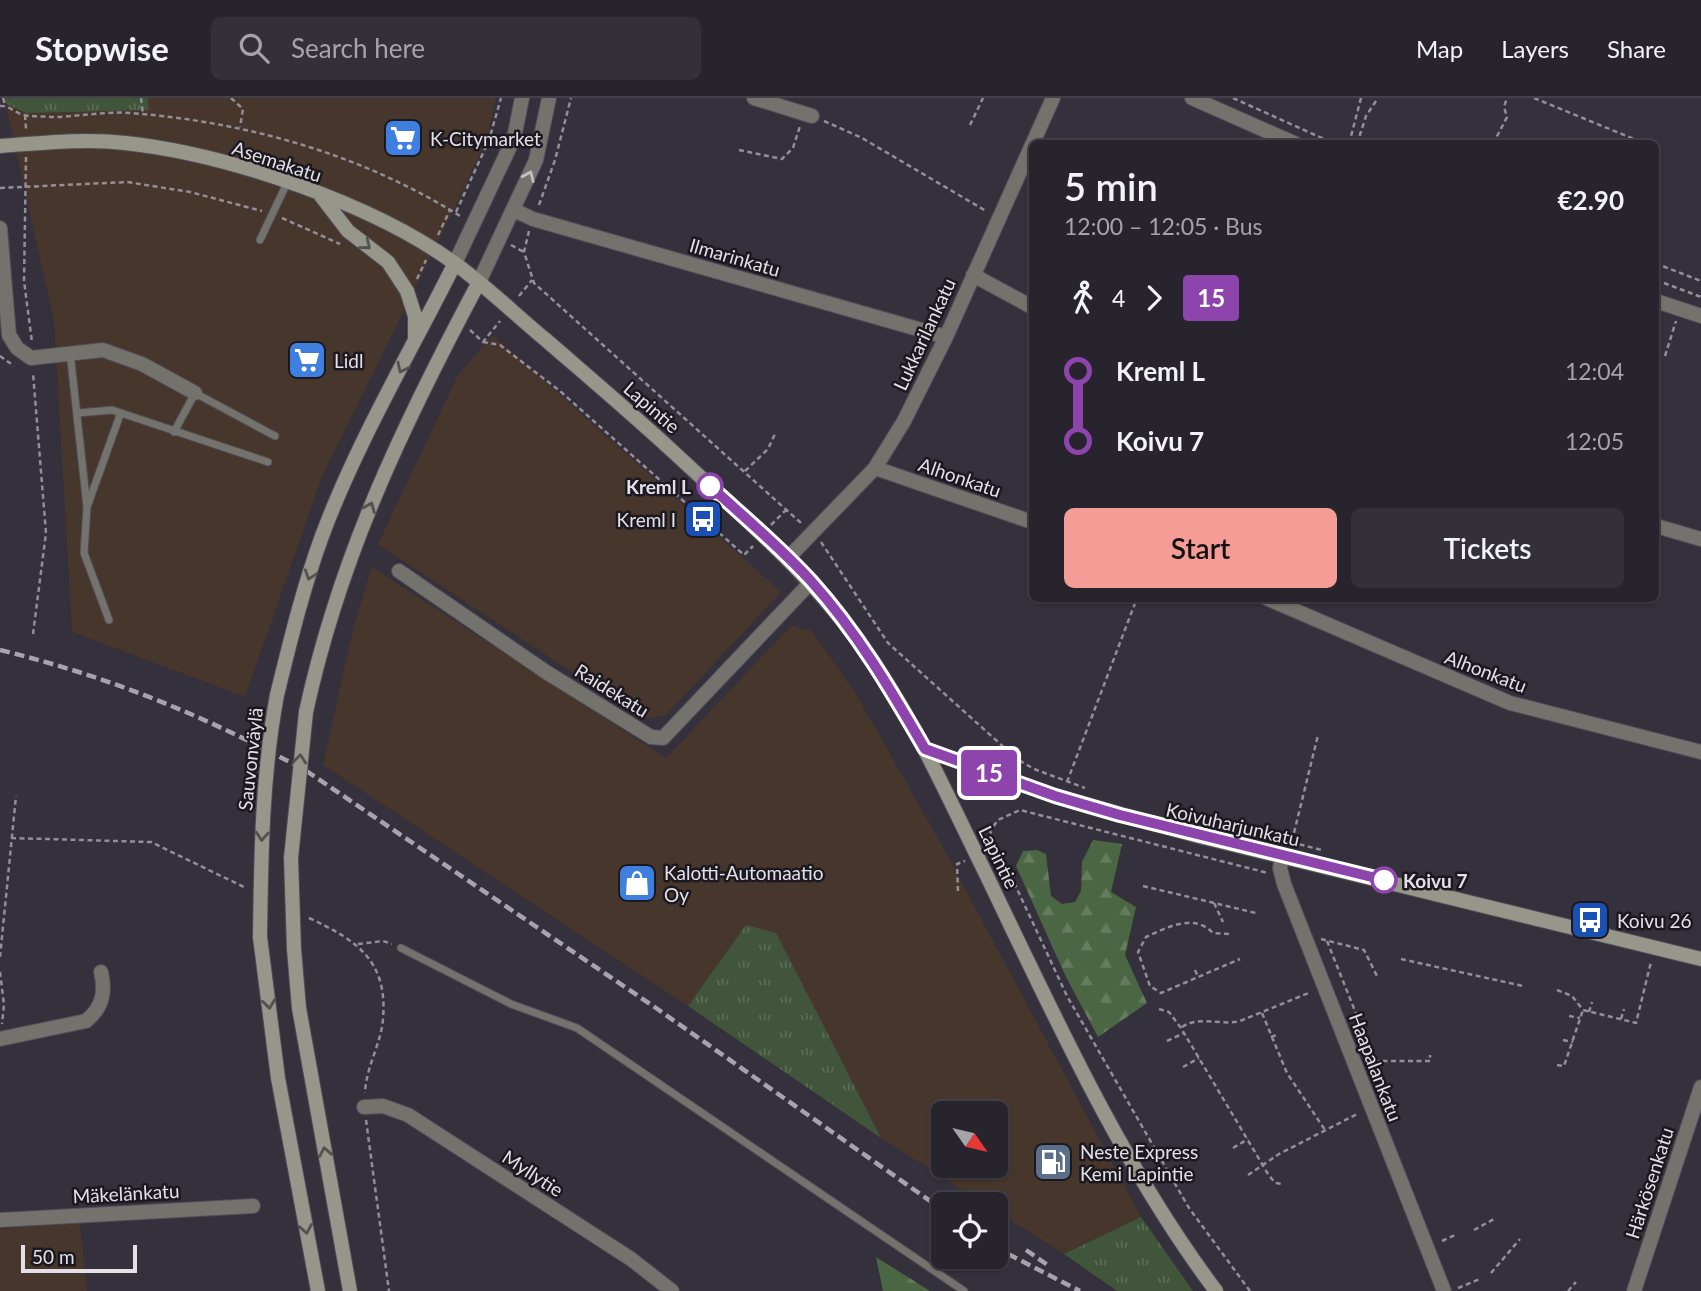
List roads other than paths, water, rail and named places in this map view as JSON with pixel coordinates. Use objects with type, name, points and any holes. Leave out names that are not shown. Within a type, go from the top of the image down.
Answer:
[{"type":"main road","name":"Asemakatu","points":[[0,146],[123,143],[245,167],[407,232],[479,282]]},
{"type":"main road","points":[[320,195],[348,231],[388,262],[407,291],[415,316],[415,341]]},
{"type":"main road","name":"Sauvonväylä","points":[[318,1291],[278,1078],[260,937],[261,849],[269,737],[296,619],[323,535],[358,454],[455,263]]},
{"type":"main road","points":[[350,1291],[299,1008],[294,949],[291,858],[306,712],[319,652],[341,582],[372,502],[398,438],[479,282]]},
{"type":"main road","name":"Lapintie","points":[[479,282],[658,437],[788,558],[850,629],[881,674],[925,749],[1061,1027],[1112,1122],[1180,1240],[1216,1291]]},
{"type":"main road","name":"Koivuharjunkatu","points":[[925,749],[1062,798],[1198,836],[1701,958]]},
{"type":"street","points":[[455,263],[514,138],[522,98]]},
{"type":"street","points":[[479,282],[536,160],[549,98]]},
{"type":"street","points":[[754,98],[808,115]]},
{"type":"street","name":"Lukkarilankatu","points":[[1033,140],[1052,98]]},
{"type":"street","points":[[1192,98],[1287,140]]},
{"type":"street","name":"Lukkarilankatu","points":[[788,558],[875,468],[904,421],[946,337],[1029,149]]},
{"type":"street","name":"Ilmarinkatu","points":[[514,210],[533,219],[946,337]]},
{"type":"street","points":[[0,228],[9,335],[17,348],[31,358],[103,350],[142,364],[195,393]]},
{"type":"street","points":[[973,275],[1029,305]]},
{"type":"street","points":[[1659,302],[1701,316]]},
{"type":"street","name":"Alhonkatu","points":[[875,468],[1029,521]]},
{"type":"street","points":[[1659,527],[1701,539]]},
{"type":"street","name":"Raidekatu","points":[[399,571],[546,672],[651,737],[663,738],[811,582]]},
{"type":"street","name":"Alhonkatu","points":[[1275,602],[1510,703],[1701,752]]},
{"type":"street","name":"Haapalankatu","points":[[1282,855],[1282,876],[1444,1291]]},
{"type":"street","points":[[0,1039],[86,1021],[96,1012],[102,1001],[105,987],[101,972]]},
{"type":"street","name":"Härkösenkatu","points":[[1634,1291],[1701,1087]]},
{"type":"street","name":"Myllytie","points":[[364,1107],[383,1106],[408,1115],[631,1259],[672,1291]]},
{"type":"street","name":"Mäkelänkatu","points":[[0,1220],[253,1206]]},
{"type":"lane","points":[[260,240],[288,183]]},
{"type":"lane","points":[[69,352],[87,507],[84,553],[109,620]]},
{"type":"lane","points":[[174,432],[195,393],[275,436]]},
{"type":"lane","points":[[78,413],[112,410],[268,462]]},
{"type":"lane","points":[[87,507],[121,415]]},
{"type":"lane","points":[[401,948],[511,1004],[577,1028],[964,1291]]},
{"type":"railway","points":[[0,650],[81,673],[158,700],[308,772],[656,1008],[931,1202]]},
{"type":"railway","points":[[1026,1250],[1049,1266]]},
{"type":"railway","points":[[1008,1254],[1080,1291]]},
{"type":"place","name":"K-Citymarket","points":[[403,138]]},
{"type":"place","name":"Lidl","points":[[307,360]]},
{"type":"place","name":"Kreml L","points":[[710,486]]},
{"type":"place","name":"Kreml I","points":[[703,519]]},
{"type":"place","name":"Koivu 7","points":[[1384,880]]},
{"type":"place","name":"Kalotti-Automaatio Oy","points":[[637,883]]},
{"type":"place","name":"Koivu 26","points":[[1590,920]]},
{"type":"place","name":"Neste Express Kemi Lapintie","points":[[1053,1162]]}]
